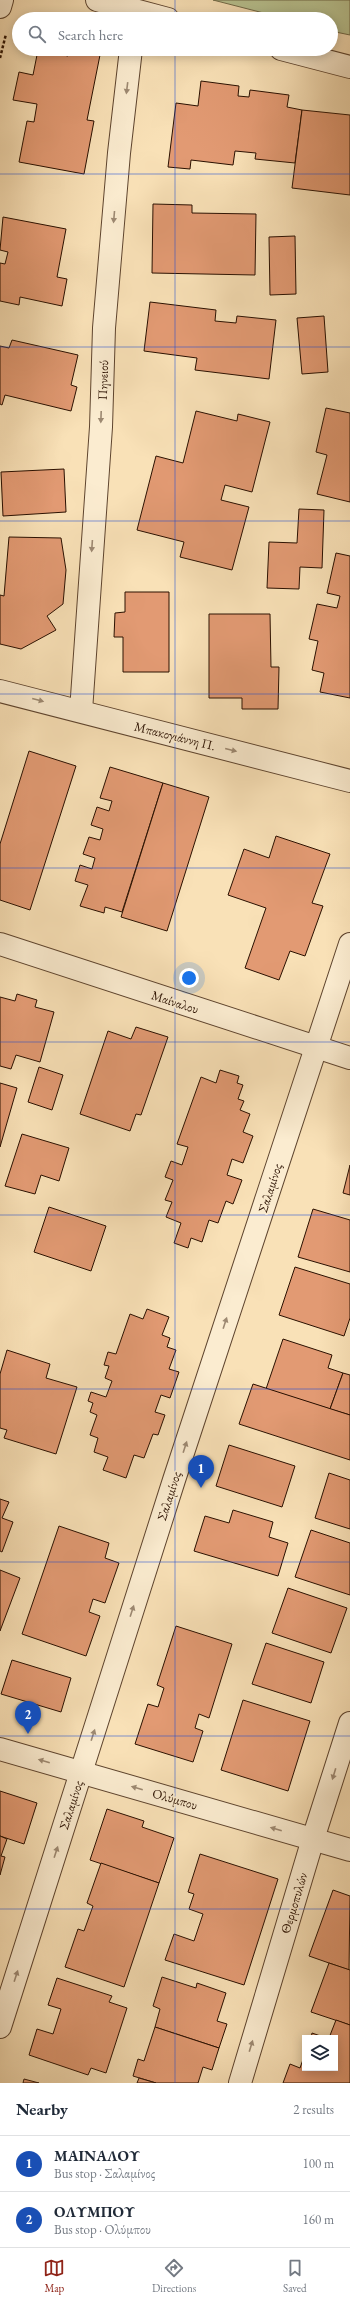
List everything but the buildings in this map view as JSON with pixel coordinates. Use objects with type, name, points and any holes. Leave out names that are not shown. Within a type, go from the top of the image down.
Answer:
[{"type":"street","points":[[0,7],[2,0]]},
{"type":"street","points":[[97,0],[127,12]]},
{"type":"street","name":"Πηνειού","points":[[81,712],[101,427],[104,328],[120,153],[131,56]]},
{"type":"street","points":[[308,56],[350,67]]},
{"type":"street","name":"Μπακογιάννη Π.","points":[[0,691],[350,781]]},
{"type":"street","name":"Μαίναλου","points":[[0,944],[350,1058]]},
{"type":"street","name":"Σαλαμίνος","points":[[0,2026],[174,1480],[350,944]]},
{"type":"street","name":"Θερμοπυλών","points":[[240,2083],[313,1839],[350,1723]]},
{"type":"street","name":"Ολύμπου","points":[[0,1749],[350,1850]]},
{"type":"green space","points":[[213,0],[350,0],[350,35],[338,32],[338,12],[260,12]]},
{"type":"place","name":"ΜΑΙΝΑΛΟΥ","points":[[201,1488]]},
{"type":"place","name":"ΟΛΥΜΠΟΥ","points":[[28,1734]]}]
